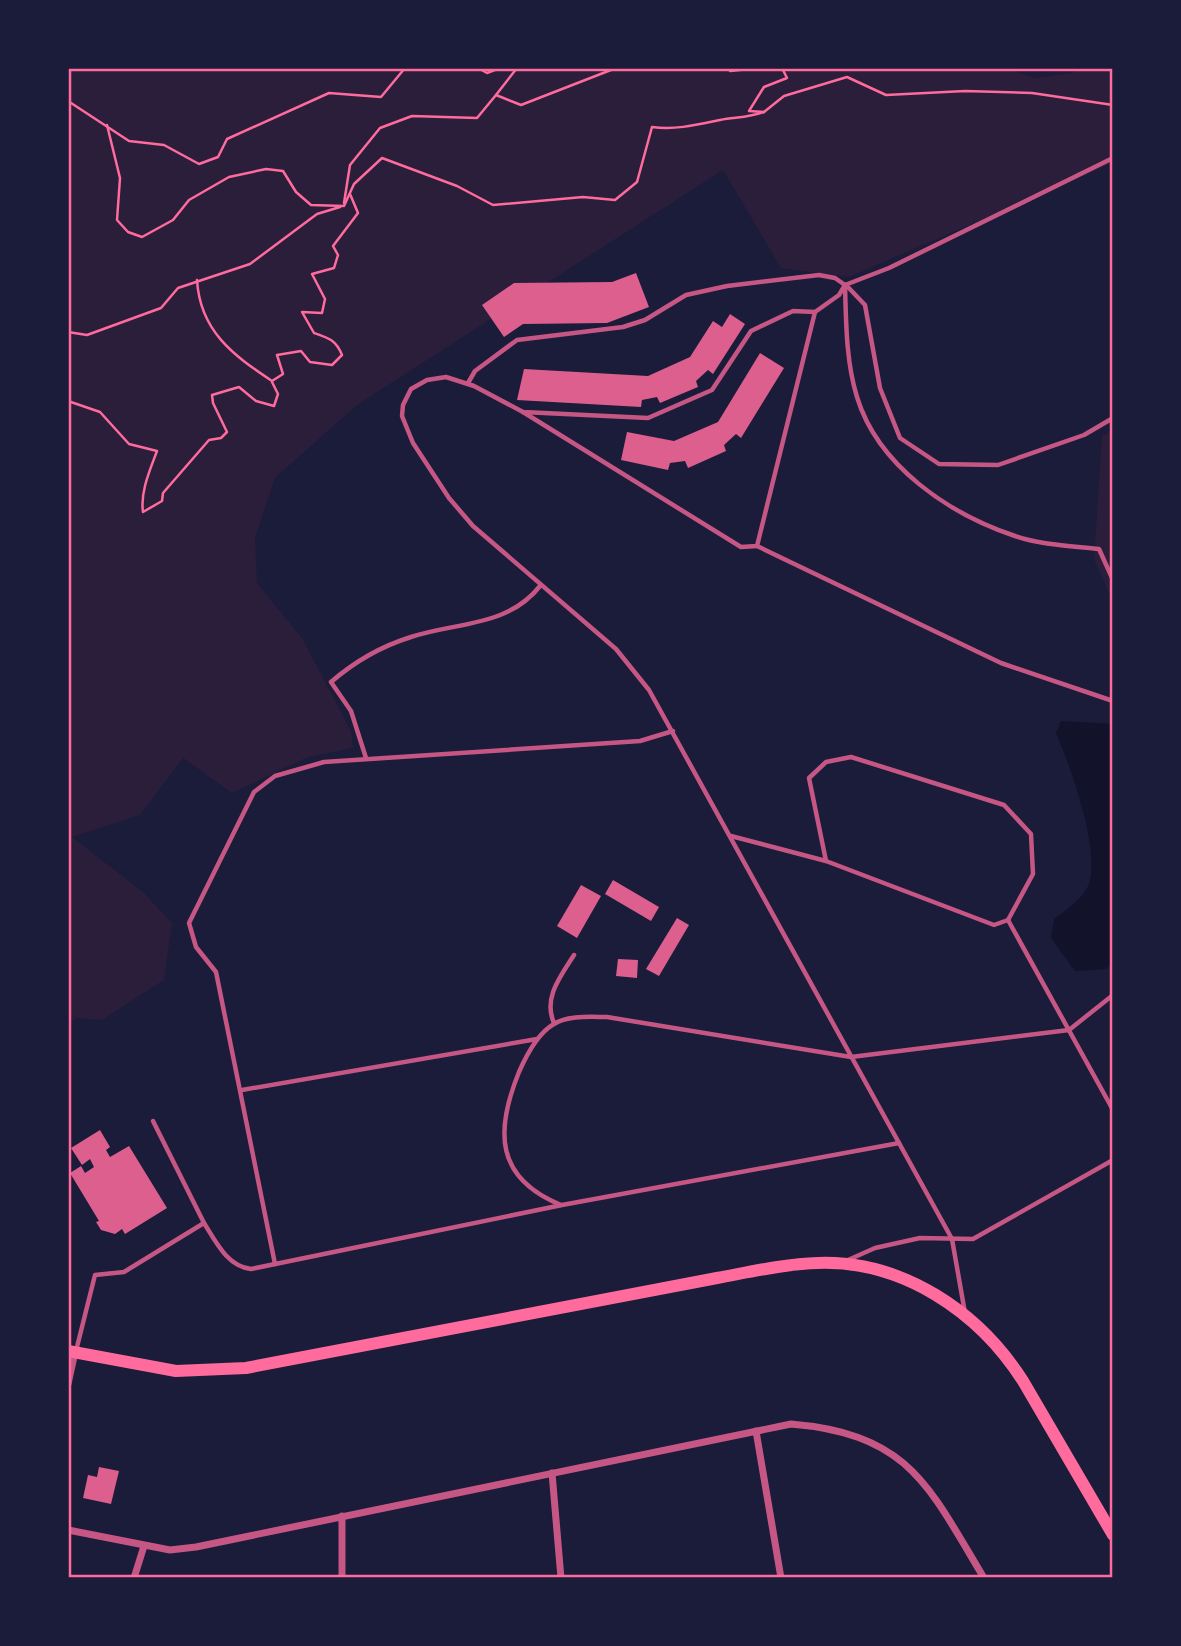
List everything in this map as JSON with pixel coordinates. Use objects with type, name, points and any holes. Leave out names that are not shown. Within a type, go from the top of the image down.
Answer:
[{"type":"main road","points":[[72,1352],[176,1371],[246,1367],[717,1278],[792,1265],[839,1263],[906,1280],[965,1314],[1007,1356],[1113,1535]]},
{"type":"street","points":[[68,1384],[72,1352]]},
{"type":"street","points":[[68,1530],[144,1546],[170,1549],[196,1547],[791,1424],[852,1433],[897,1457],[942,1507],[984,1578]]},
{"type":"street","points":[[756,1431],[781,1578]]},
{"type":"street","points":[[552,1473],[561,1578]]},
{"type":"street","points":[[342,1516],[342,1578]]},
{"type":"street","points":[[134,1578],[144,1546]]},
{"type":"lane","points":[[523,412],[648,418],[712,390],[751,331],[793,312],[815,312],[839,295],[845,285],[888,268],[1113,158]]},
{"type":"lane","points":[[468,383],[475,371],[517,340],[623,327],[645,320],[686,295],[727,286],[819,275],[835,278],[865,305],[880,388],[900,439],[939,464],[999,465],[1084,435],[1113,418]]},
{"type":"lane","points":[[845,285],[847,331],[857,397],[887,455],[945,505],[1016,537],[1099,549],[1113,580]]},
{"type":"lane","points":[[757,546],[815,312]]},
{"type":"lane","points":[[965,1314],[952,1239],[673,731],[634,668],[616,649],[473,526],[449,498],[407,431],[403,405],[411,389],[427,380],[446,377],[468,383],[523,412],[741,547],[757,546],[1001,663],[1113,701]]},
{"type":"lane","points":[[366,758],[351,711],[331,682],[349,666],[411,637],[481,622],[511,611],[531,598],[540,586]]},
{"type":"lane","points":[[275,1264],[242,1090],[216,972],[196,947],[189,923],[254,792],[275,776],[324,762],[640,741],[673,731]]},
{"type":"lane","points":[[731,835],[826,861],[994,925],[1008,920],[1033,874],[1031,834],[1004,805],[851,757],[826,762],[809,778],[826,861]]},
{"type":"lane","points":[[1008,920],[1113,1110]]},
{"type":"lane","points":[[554,1023],[548,1010],[550,998],[574,955]]},
{"type":"lane","points":[[562,1205],[536,1195],[523,1184],[509,1161],[503,1136],[508,1098],[523,1063],[538,1039],[554,1023],[579,1018],[607,1017],[851,1057],[1069,1030],[1113,995]]},
{"type":"lane","points":[[242,1090],[538,1039]]},
{"type":"lane","points":[[153,1121],[204,1223],[223,1252],[241,1267],[251,1269],[562,1205],[899,1143]]},
{"type":"lane","points":[[839,1263],[875,1248],[909,1241],[973,1239],[1113,1160]]},
{"type":"lane","points":[[72,1352],[95,1275],[124,1272],[204,1223]]},
{"type":"path","points":[[241,68],[257,68]]},
{"type":"path","points":[[68,101],[129,141],[164,145],[199,164],[218,157],[227,139],[329,93],[381,97],[405,68]]},
{"type":"path","points":[[478,68],[487,73],[500,68]]},
{"type":"path","points":[[344,206],[349,165],[380,128],[412,116],[477,118],[517,68]]},
{"type":"path","points":[[496,95],[521,105],[616,68]]},
{"type":"path","points":[[732,68],[730,71],[748,72],[759,68]]},
{"type":"path","points":[[764,112],[749,111],[764,87],[786,78],[782,68]]},
{"type":"path","points":[[344,206],[354,184],[382,158],[457,186],[493,205],[583,197],[615,200],[637,182],[652,127],[674,130],[724,119],[747,119],[764,112],[784,96],[847,77],[886,94],[965,91],[1032,93],[1113,105]]},
{"type":"path","points":[[107,125],[120,178],[117,219],[128,232],[142,237],[173,220],[189,200],[229,177],[266,169],[283,172],[296,192],[311,205],[344,206]]},
{"type":"path","points":[[272,381],[283,374],[277,355],[301,351],[310,362],[332,365],[342,355],[332,339],[314,333],[302,312],[322,313],[325,299],[312,274],[334,268],[338,255],[333,246],[358,213],[349,193]]},
{"type":"path","points":[[68,332],[87,335],[161,308],[178,288],[250,264],[317,214],[344,206]]},
{"type":"path","points":[[68,401],[100,412],[129,444],[157,451],[141,502],[143,512],[162,501],[163,493],[209,440],[221,438],[227,432],[212,395],[239,387],[256,401],[274,406],[278,394],[272,381],[231,354],[198,306],[197,280]]},
{"type":"shaded area","points":[[68,68],[1005,68],[1036,78],[1072,73],[1081,68],[1113,68],[1113,163],[849,277],[781,268],[723,170],[357,405],[275,478],[255,538],[257,583],[302,638],[351,731],[353,748],[308,757],[232,793],[183,758],[140,815],[72,837],[143,892],[172,923],[164,980],[102,1020],[76,1018],[68,1024]]},
{"type":"shaded area","points":[[1113,430],[1113,602],[1094,559],[1102,436]]},
{"type":"shaded area","points":[[1061,721],[1113,724],[1113,963],[1106,969],[1075,971],[1051,938],[1054,919],[1085,892],[1090,880],[1091,864],[1082,806],[1056,733]]},
{"type":"building","points":[[636,273],[649,307],[607,323],[523,324],[504,337],[482,305],[514,283],[612,282]]},
{"type":"building","points":[[730,314],[745,324],[713,374],[708,370],[696,381],[698,387],[660,403],[657,397],[642,400],[641,407],[517,400],[524,369],[648,376],[690,357],[713,321],[722,327]]},
{"type":"building","points":[[760,353],[784,368],[741,438],[736,434],[724,445],[726,451],[688,468],[685,461],[670,463],[668,470],[621,460],[627,432],[674,441],[718,422]]},
{"type":"building","points":[[613,880],[659,907],[651,921],[605,894]]},
{"type":"building","points":[[581,885],[601,896],[577,938],[557,926]]},
{"type":"building","points":[[677,918],[689,925],[659,976],[646,969]]},
{"type":"building","points":[[618,959],[638,960],[637,978],[616,976]]},
{"type":"building","points":[[100,1130],[110,1147],[106,1150],[110,1157],[129,1146],[167,1208],[125,1234],[122,1229],[115,1234],[101,1230],[96,1222],[99,1221],[70,1173],[81,1166],[85,1173],[94,1167],[90,1159],[82,1165],[71,1148]]},
{"type":"building","points":[[99,1467],[119,1471],[111,1504],[83,1498],[88,1475],[97,1477]]}]
